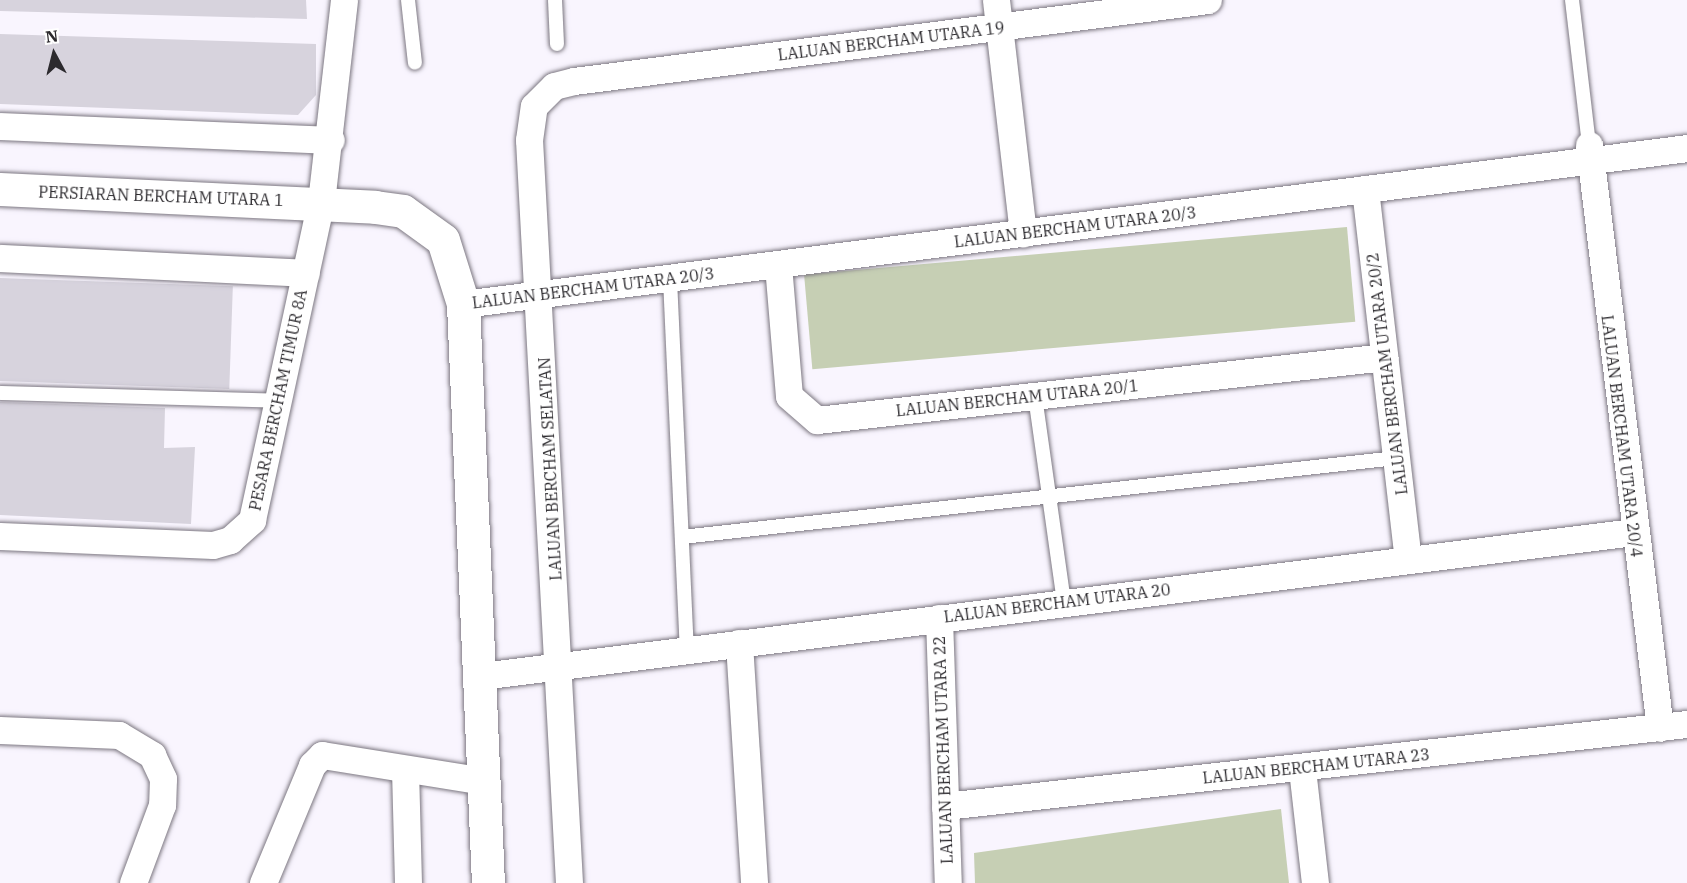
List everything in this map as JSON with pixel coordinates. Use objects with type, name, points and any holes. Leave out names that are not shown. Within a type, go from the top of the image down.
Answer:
[{"type":"street","name":"PESARA BERCHAM TIMUR 8A","points":[[0,536],[213,545],[230,540],[242,531],[257,506],[281,401],[321,202],[331,140],[344,0]]},
{"type":"street","points":[[996,0],[1023,233]]},
{"type":"street","name":"LALUAN BERCHAM UTARA 19","points":[[574,81],[1208,0]]},
{"type":"street","name":"LALUAN BERCHAM SELATAN","points":[[569,883],[561,666],[529,120],[543,94],[574,81]]},
{"type":"street","points":[[0,126],[331,140]]},
{"type":"street","name":"LALUAN BERCHAM UTARA 20/3","points":[[463,304],[540,296],[1365,189],[1589,153],[1687,148]]},
{"type":"street","name":"LALUAN BERCHAM UTARA 20/4","points":[[1589,153],[1660,728]]},
{"type":"street","name":"PERSIARAN BERCHAM UTARA 1","points":[[0,189],[321,202],[403,211],[423,221],[443,240],[463,304],[481,676],[488,883]]},
{"type":"street","name":"LALUAN BERCHAM UTARA 20/2","points":[[1365,189],[1408,558]]},
{"type":"street","points":[[0,258],[306,273]]},
{"type":"street","name":"LALUAN BERCHAM UTARA 20/1","points":[[777,265],[786,384],[789,396],[806,415],[836,419],[1385,357]]},
{"type":"street","name":"LALUAN BERCHAM UTARA 20","points":[[481,676],[1408,558],[1634,532]]},
{"type":"street","name":"LALUAN BERCHAM UTARA 22","points":[[939,618],[948,883]]},
{"type":"street","points":[[739,643],[754,883]]},
{"type":"street","name":"LALUAN BERCHAM UTARA 23","points":[[945,806],[1302,769],[1687,724]]},
{"type":"street","points":[[0,730],[119,735],[152,755],[162,779],[162,805],[133,883]]},
{"type":"street","points":[[263,883],[315,759],[329,755],[485,781]]},
{"type":"street","points":[[405,769],[408,883]]},
{"type":"street","points":[[1302,769],[1315,883]]},
{"type":"lane","points":[[408,0],[415,63]]},
{"type":"lane","points":[[555,0],[557,44]]},
{"type":"lane","points":[[1572,0],[1589,153]]},
{"type":"lane","points":[[670,279],[687,650]]},
{"type":"lane","points":[[0,393],[281,401]]},
{"type":"lane","points":[[1035,396],[1064,602]]},
{"type":"lane","points":[[682,537],[1396,458]]},
{"type":"green space","points":[[1347,227],[1355,322],[812,369],[804,274]]},
{"type":"green space","points":[[1281,809],[1289,883],[975,883],[974,853]]},
{"type":"building","points":[[0,0],[306,0],[307,19],[0,11]]},
{"type":"building","points":[[0,34],[316,44],[316,95],[298,115],[0,104]]},
{"type":"building","points":[[0,278],[233,286],[229,389],[0,381]]},
{"type":"building","points":[[0,402],[165,408],[164,448],[195,447],[191,524],[0,515]]}]
